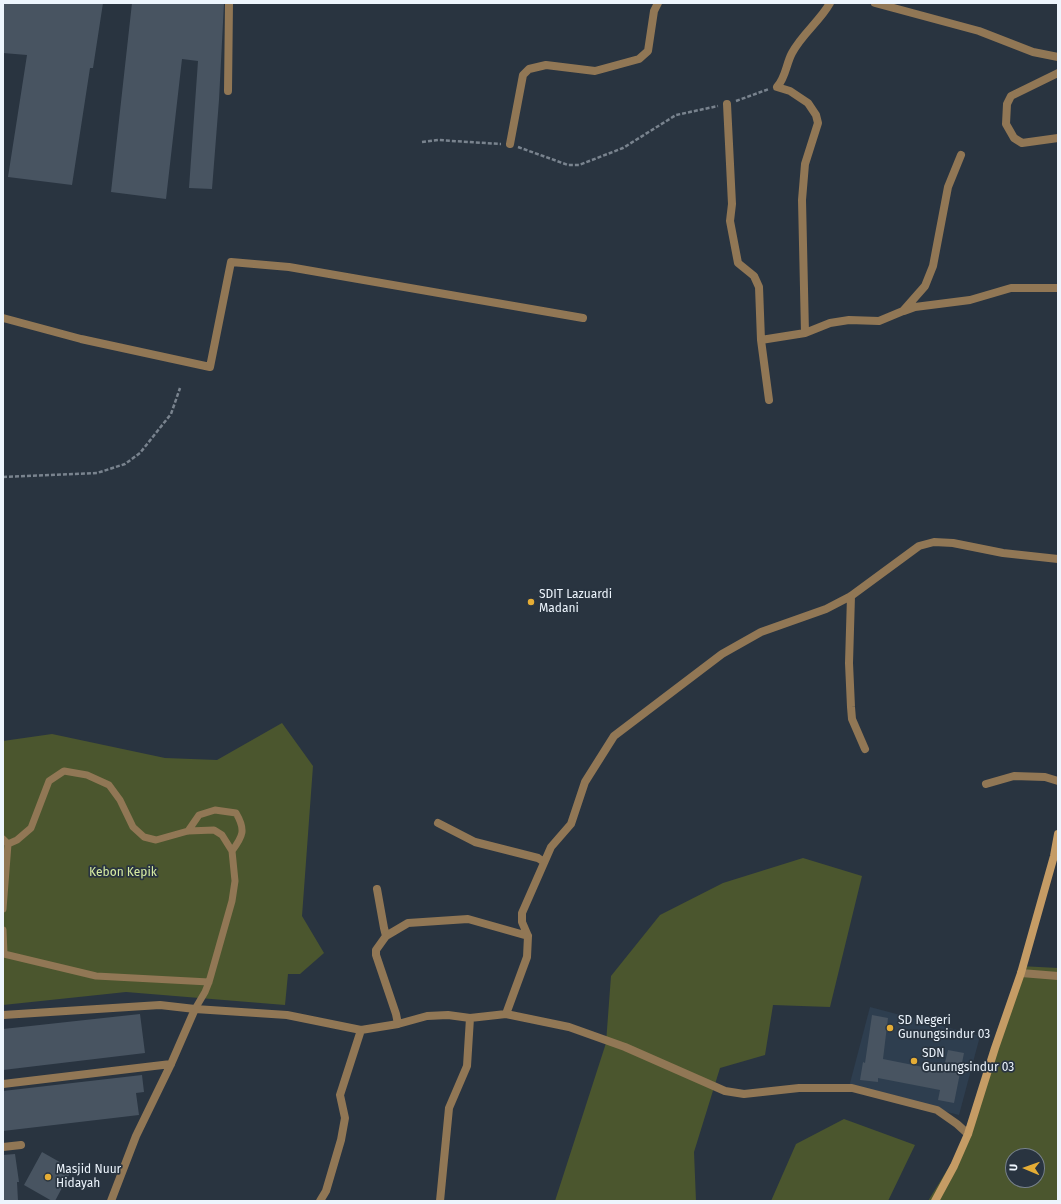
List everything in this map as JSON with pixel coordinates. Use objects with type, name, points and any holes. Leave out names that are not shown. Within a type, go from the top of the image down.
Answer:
[{"type":"main road","points":[[935,1201],[954,1166],[968,1134],[1020,973],[1054,856],[1058,834]]},
{"type":"street","points":[[228,91],[229,3]]},
{"type":"street","points":[[510,144],[523,75],[529,69],[546,65],[595,71],[639,59],[648,51],[654,11],[658,3]]},
{"type":"street","points":[[804,333],[802,200],[805,164],[818,123],[816,115],[808,103],[790,91],[777,87],[782,81],[792,54],[800,40],[830,3]]},
{"type":"street","points":[[875,3],[979,31],[1033,52],[1058,57]]},
{"type":"street","points":[[1058,73],[1011,96],[1007,104],[1006,124],[1014,138],[1022,143],[1058,138]]},
{"type":"street","points":[[727,104],[732,204],[730,221],[738,263],[754,276],[759,287],[761,340],[769,400]]},
{"type":"street","points":[[903,311],[925,286],[933,266],[948,187],[961,155]]},
{"type":"street","points":[[3,318],[81,339],[210,367],[231,262],[289,267],[583,318]]},
{"type":"street","points":[[761,340],[804,333],[830,322],[849,320],[879,321],[915,307],[970,300],[1011,288],[1058,288]]},
{"type":"street","points":[[506,1014],[527,957],[528,936],[522,922],[522,913],[551,847],[571,824],[585,782],[614,736],[722,654],[761,632],[826,609],[852,596],[919,546],[934,542],[953,543],[1003,553],[1058,559]]},
{"type":"street","points":[[852,596],[849,663],[851,708],[852,719],[865,749]]},
{"type":"street","points":[[986,784],[1014,776],[1045,778],[1058,781]]},
{"type":"street","points":[[438,823],[476,842],[538,858],[544,862]]},
{"type":"street","points":[[377,889],[386,936]]},
{"type":"street","points":[[398,1024],[376,955],[376,950],[386,936],[408,923],[468,919],[528,936]]},
{"type":"street","points":[[1020,973],[1058,976]]},
{"type":"street","points":[[3,1015],[160,1005],[195,1009],[287,1015],[361,1030],[398,1024],[427,1016],[448,1015],[470,1018],[506,1014],[569,1028],[625,1047],[725,1091],[744,1094],[800,1088],[852,1088],[937,1110],[968,1134]]},
{"type":"street","points":[[111,1201],[136,1136],[171,1064],[195,1009]]},
{"type":"street","points":[[440,1201],[449,1108],[467,1066],[470,1018]]},
{"type":"street","points":[[320,1201],[326,1192],[341,1140],[346,1118],[340,1095],[361,1030]]},
{"type":"street","points":[[3,1084],[171,1064]]},
{"type":"street","points":[[3,1147],[21,1145]]},
{"type":"lane","points":[[3,909],[5,842],[17,840],[31,828],[49,781],[64,771],[88,774],[109,785],[120,800],[133,827],[144,837],[156,840],[188,831],[214,830],[222,835],[232,851],[234,881],[232,901],[209,982],[195,1009]]},
{"type":"lane","points":[[188,831],[199,815],[215,810],[236,813],[241,822],[242,837],[232,851]]},
{"type":"lane","points":[[3,930],[4,954],[96,976],[209,982]]},
{"type":"path","points":[[422,142],[438,140],[510,144],[568,165],[578,165],[623,148],[676,115],[727,104],[777,87]]},
{"type":"path","points":[[3,477],[96,473],[125,464],[140,453],[171,414],[180,388]]},
{"type":"shaded area","name":"SDN Gunungsindur 03","points":[[870,1007],[980,1036],[959,1115],[849,1087]]},
{"type":"green space","name":"Kebon Kepik","points":[[282,723],[313,766],[302,916],[324,953],[300,974],[288,974],[285,1005],[126,992],[3,1005],[3,741],[52,734],[165,758],[217,760]]},
{"type":"green space","points":[[803,858],[862,876],[830,1007],[773,1005],[765,1055],[720,1068],[694,1152],[696,1201],[555,1201],[606,1043],[611,976],[660,915],[723,883]]},
{"type":"green space","points":[[1020,966],[1058,968],[1058,1201],[928,1201],[962,1146]]},
{"type":"green space","points":[[844,1119],[915,1145],[888,1201],[771,1201],[796,1144]]},
{"type":"building","points":[[3,3],[103,3],[93,68],[90,68],[72,185],[8,177],[27,55],[3,53]]},
{"type":"building","points":[[132,3],[224,3],[219,100],[212,189],[189,188],[198,61],[182,59],[166,199],[111,192]]},
{"type":"building","points":[[140,1014],[145,1053],[3,1070],[3,1029]]},
{"type":"building","points":[[872,1015],[888,1018],[883,1059],[943,1071],[948,1050],[964,1053],[954,1103],[938,1100],[940,1090],[878,1078],[878,1082],[860,1080],[863,1062],[865,1063]]},
{"type":"building","points":[[142,1075],[144,1092],[136,1093],[139,1115],[3,1131],[3,1091]]},
{"type":"building","name":"Masjid Nuur Hidayah","points":[[42,1152],[72,1169],[55,1201],[52,1201],[24,1185]]},
{"type":"building","points":[[15,1154],[19,1182],[17,1182],[18,1201],[3,1201],[3,1155]]},
{"type":"place","name":"SDIT Lazuardi Madani","points":[[531,602]]},
{"type":"place","name":"SD Negeri Gunungsindur 03","points":[[890,1028]]},
{"type":"place","name":"SDN Gunungsindur 03","points":[[914,1061]]},
{"type":"place","name":"Masjid Nuur Hidayah","points":[[48,1177]]}]
